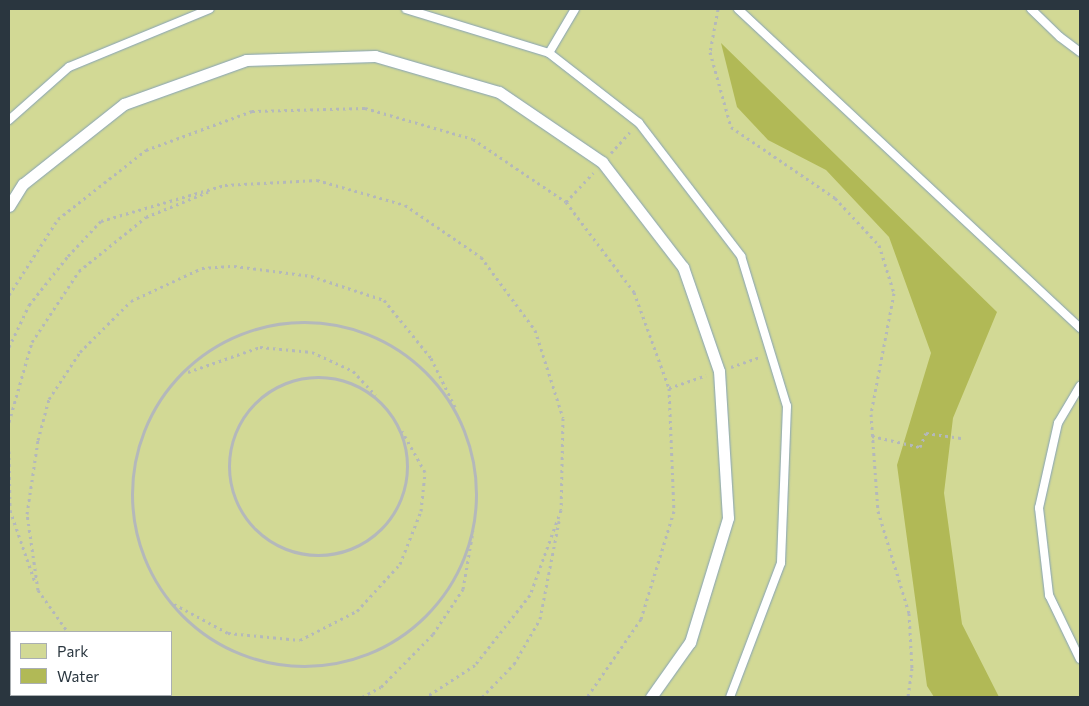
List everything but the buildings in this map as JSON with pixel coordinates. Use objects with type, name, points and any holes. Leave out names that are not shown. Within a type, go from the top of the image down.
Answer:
[{"type":"street","points":[[9,206],[23,184],[124,104],[246,60],[375,56],[499,92],[602,162],[683,267],[719,371],[728,518],[690,642],[651,697]]},
{"type":"lane","points":[[9,120],[69,67],[210,9]]},
{"type":"lane","points":[[406,9],[549,53],[639,123],[741,256],[787,406],[781,563],[730,697]]},
{"type":"lane","points":[[549,53],[575,9]]},
{"type":"lane","points":[[738,9],[1080,328]]},
{"type":"lane","points":[[1031,9],[1060,37],[1080,52]]},
{"type":"lane","points":[[1080,386],[1058,424],[1039,508],[1049,595],[1080,659]]},
{"type":"path","points":[[718,9],[710,52],[731,127],[835,198],[879,245],[894,293],[871,414],[878,511],[909,614],[912,668],[908,697]]},
{"type":"path","points":[[9,295],[58,220],[146,150],[252,111],[365,108],[473,139],[566,202],[634,292],[669,388],[674,510],[641,619],[587,697]]},
{"type":"path","points":[[9,347],[30,304],[68,256],[101,221],[225,185],[317,180],[405,205],[481,257],[536,330],[563,418],[561,510],[540,619],[514,664],[482,697]]},
{"type":"path","points":[[9,422],[32,342],[79,270],[146,217],[225,185]]},
{"type":"path","points":[[38,590],[27,514],[38,440],[49,399],[80,352],[131,301],[202,268],[234,266],[311,276],[384,300],[431,358],[460,419],[475,466],[476,516],[463,589],[433,634],[381,687],[362,697]]},
{"type":"path","points":[[460,419],[428,372],[380,338],[325,322],[267,325],[214,347],[170,385],[142,436],[131,493],[141,550],[168,601],[210,640],[264,662],[321,666],[377,651],[425,618],[459,571],[476,516]]},
{"type":"path","points":[[168,601],[228,633],[300,640],[357,610],[400,564],[421,511],[425,472],[399,426],[381,401],[352,371],[312,352],[260,347],[184,372]]},
{"type":"path","points":[[381,401],[358,385],[330,377],[302,378],[275,388],[252,405],[236,430],[229,457],[231,486],[241,512],[260,534],[286,550],[316,556],[346,552],[373,537],[394,515],[406,486],[408,456],[399,426]]},
{"type":"path","points":[[872,436],[920,447],[926,433],[963,438]]},
{"type":"path","points":[[9,451],[10,510],[38,590],[67,631]]},
{"type":"path","points":[[426,697],[475,665],[530,595],[561,510]]},
{"type":"green space","points":[[9,9],[1080,9],[1080,697],[9,697]]},
{"type":"water","points":[[721,43],[997,312],[953,418],[944,493],[962,624],[999,697],[934,697],[927,686],[897,465],[931,353],[889,237],[826,170],[768,140],[737,107]]}]
